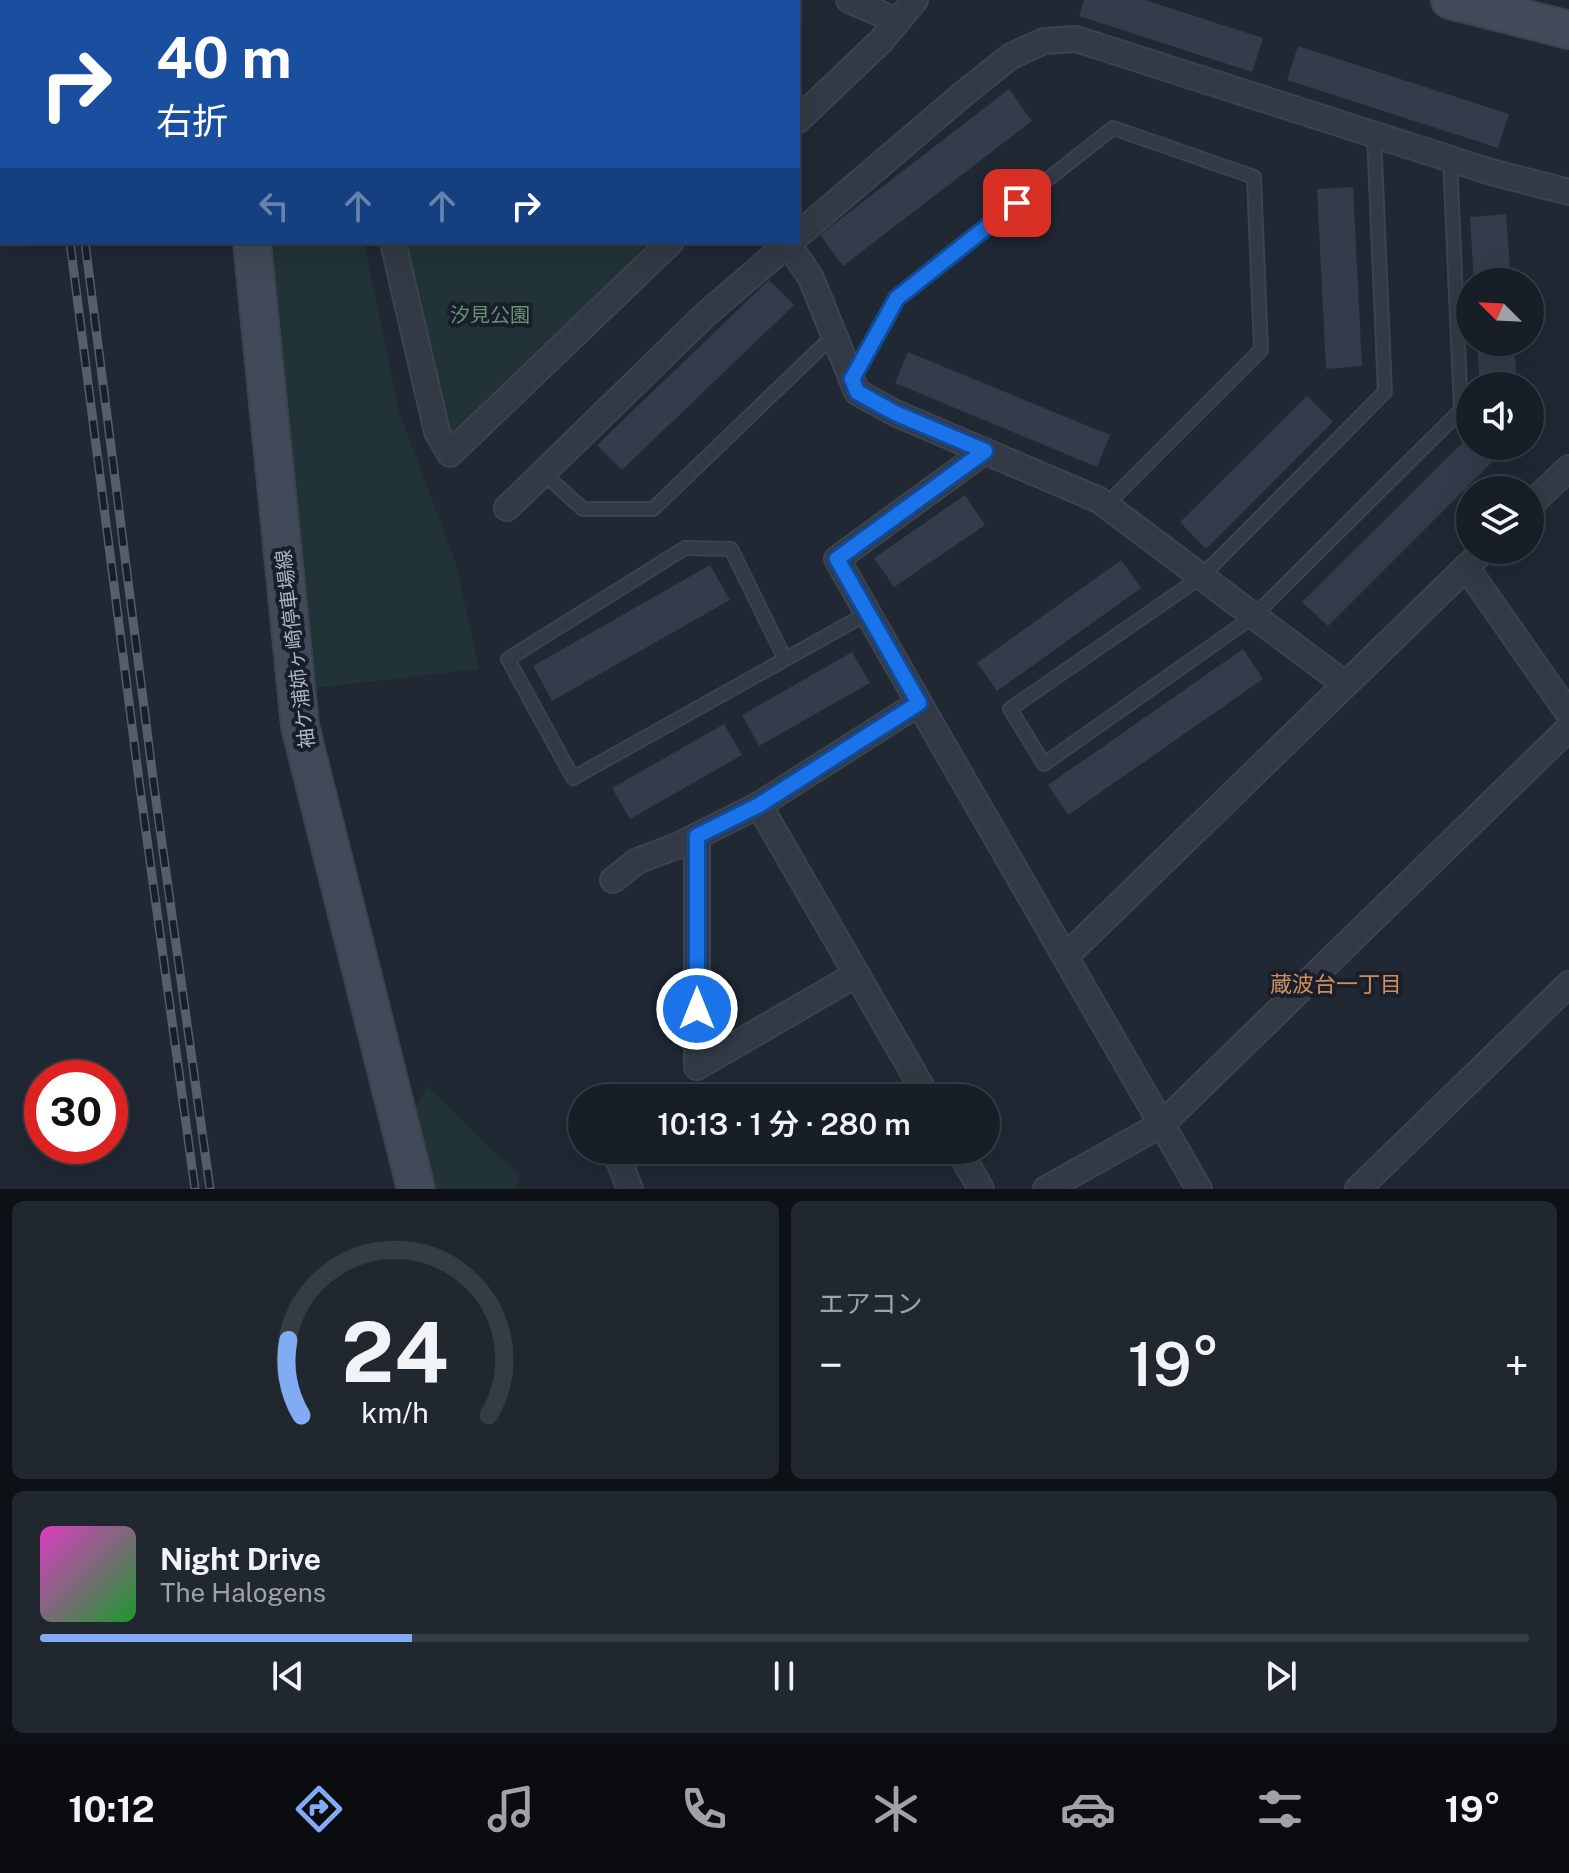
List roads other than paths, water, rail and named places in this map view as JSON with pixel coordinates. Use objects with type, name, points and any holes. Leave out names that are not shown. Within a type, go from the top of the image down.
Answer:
[{"type":"main road","points":[[1450,0],[1569,30]]},
{"type":"main road","name":"袖ケ浦姉ヶ崎停車場線","points":[[252,244],[300,726],[416,1189]]},
{"type":"street","points":[[849,0],[897,21]]},
{"type":"street","points":[[800,118],[881,41],[915,0]]},
{"type":"street","points":[[800,233],[1011,56],[1044,41],[1076,39],[1450,159],[1569,192]]},
{"type":"street","points":[[393,244],[437,432],[450,454],[669,244]]},
{"type":"street","points":[[507,508],[705,315],[787,244]]},
{"type":"street","points":[[794,244],[857,392],[895,413],[1106,505],[1345,684]]},
{"type":"street","points":[[985,451],[837,559],[1199,1189]]},
{"type":"street","points":[[1544,492],[1569,468]]},
{"type":"street","points":[[1066,956],[1469,564]]},
{"type":"street","points":[[1479,564],[1569,714]]},
{"type":"street","points":[[613,880],[637,861],[759,805],[919,703]]},
{"type":"street","points":[[1046,1189],[1162,1124],[1569,728]]},
{"type":"street","points":[[759,805],[920,1084]]},
{"type":"street","points":[[697,836],[697,1067],[857,974]]},
{"type":"street","points":[[1358,1189],[1569,984]]},
{"type":"street","points":[[620,1164],[630,1189]]},
{"type":"street","points":[[967,1164],[981,1189]]},
{"type":"lane","points":[[852,379],[897,298],[1113,128],[1254,177],[1261,350],[1106,505]]},
{"type":"lane","points":[[1374,135],[1385,392],[1201,577],[1010,709],[1044,764],[1254,616],[1461,410],[1450,159]]},
{"type":"lane","points":[[543,473],[583,509],[653,509],[834,335]]},
{"type":"lane","points":[[785,659],[731,549],[685,548],[508,659],[573,778],[868,613]]},
{"type":"railway","points":[[70,244],[195,1189]]},
{"type":"railway","points":[[85,244],[154,786],[210,1189]]},
{"type":"district","name":"蔵波台一丁目","points":[[1336,984]]},
{"type":"park label","name":"汐見公園","points":[[490,315]]}]
